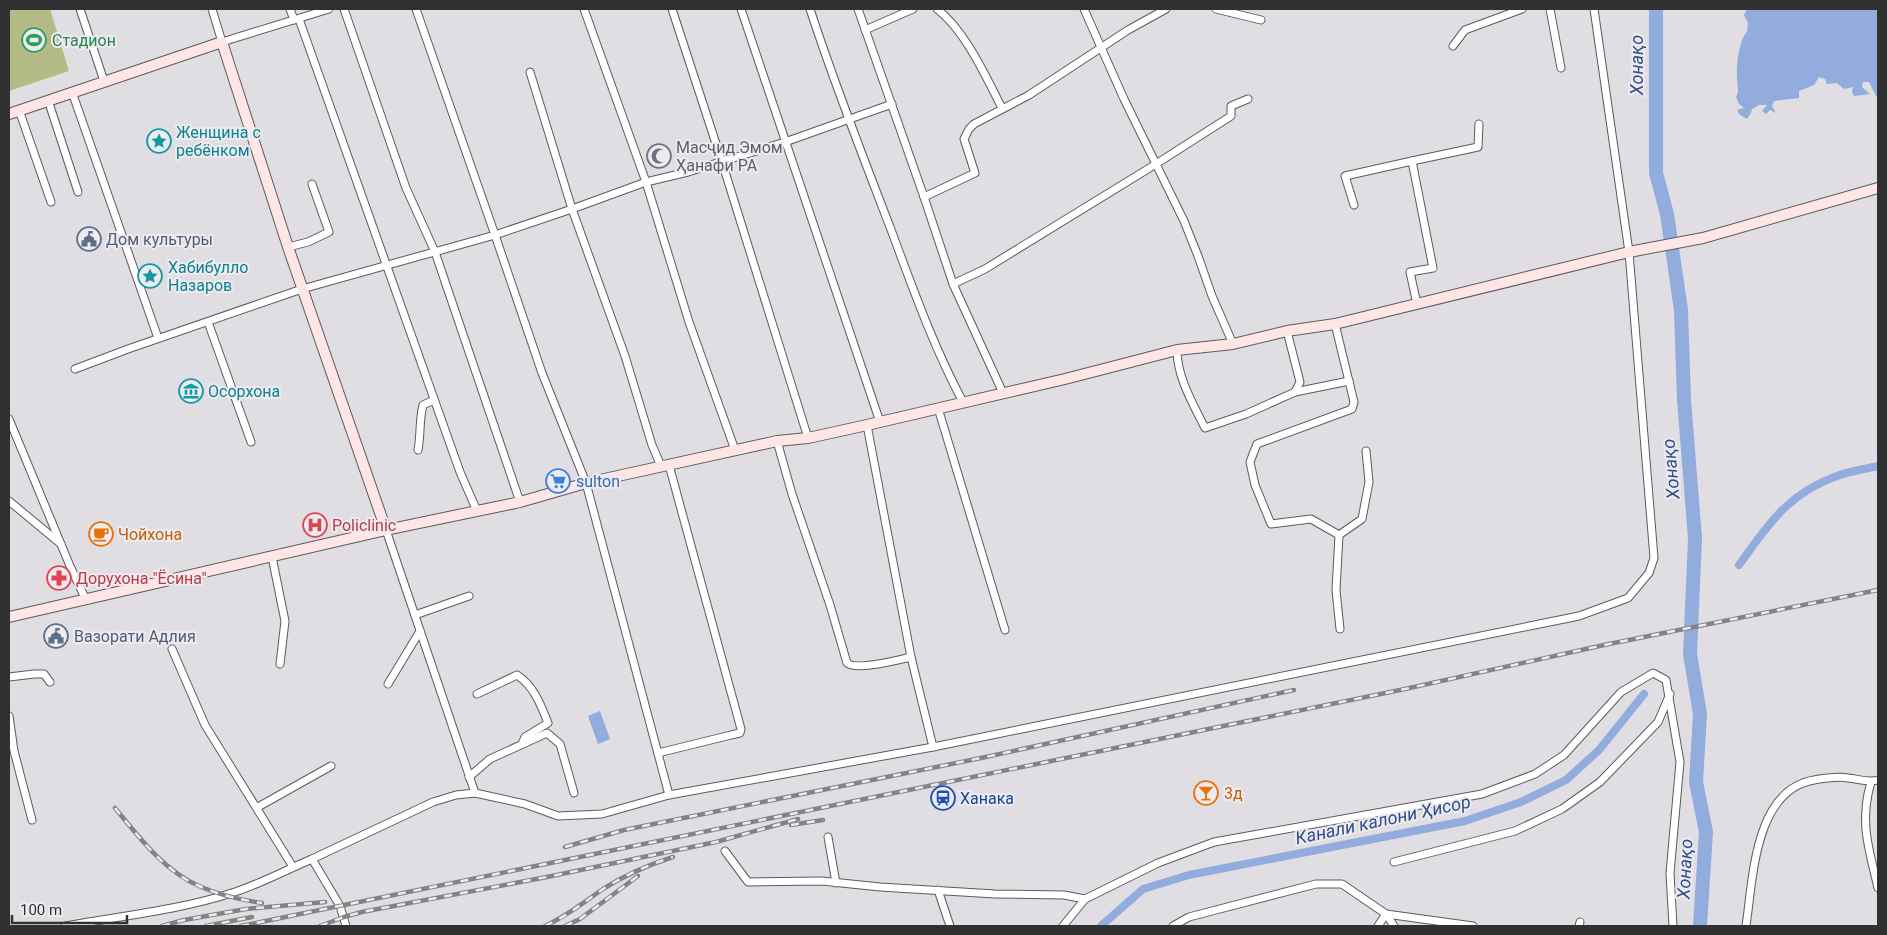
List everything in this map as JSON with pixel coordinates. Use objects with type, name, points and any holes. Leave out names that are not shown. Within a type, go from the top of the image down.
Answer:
[{"type":"street","points":[[80,9],[104,81]]},
{"type":"street","points":[[212,9],[302,289],[475,793]]},
{"type":"street","points":[[290,9],[296,20],[387,266],[460,472],[477,511]]},
{"type":"street","points":[[9,114],[222,42],[329,9]]},
{"type":"street","points":[[344,9],[406,188],[435,252],[520,502]]},
{"type":"street","points":[[416,9],[542,373],[586,483],[669,795]]},
{"type":"street","points":[[584,9],[646,182],[689,322],[735,450]]},
{"type":"street","points":[[672,9],[808,438]]},
{"type":"street","points":[[741,9],[880,422]]},
{"type":"street","points":[[810,9],[830,71],[923,315],[950,378],[963,402]]},
{"type":"street","points":[[858,9],[953,284],[1002,393]]},
{"type":"street","points":[[865,30],[913,9]]},
{"type":"street","points":[[937,9],[948,18],[972,51],[1002,108]]},
{"type":"street","points":[[1084,9],[1124,100],[1184,220],[1212,296],[1233,344]]},
{"type":"street","points":[[924,197],[975,173],[965,146],[965,135],[974,124],[1029,95],[1128,30],[1166,9]]},
{"type":"street","points":[[1216,9],[1260,20]]},
{"type":"street","points":[[1453,46],[1464,30],[1522,9]]},
{"type":"street","points":[[1550,9],[1561,68]]},
{"type":"street","points":[[66,926],[187,905],[215,898],[264,881],[433,802],[456,795],[475,793],[525,804],[558,816],[602,814],[669,795],[933,747],[1579,616],[1628,598],[1649,574],[1654,558],[1629,252],[1594,9]]},
{"type":"street","points":[[530,72],[572,209],[625,356],[652,445],[665,466],[741,729],[737,735],[658,753]]},
{"type":"street","points":[[72,92],[158,338]]},
{"type":"street","points":[[953,284],[985,269],[1156,164],[1231,116],[1231,106],[1248,99]]},
{"type":"street","points":[[48,100],[78,192]]},
{"type":"street","points":[[75,369],[158,338],[302,289],[495,235],[646,182],[722,162],[892,104]]},
{"type":"street","points":[[19,110],[51,202]]},
{"type":"street","points":[[1354,205],[1345,176],[1478,147],[1480,124]]},
{"type":"street","points":[[1412,161],[1433,268],[1410,272],[1417,304]]},
{"type":"street","points":[[288,247],[308,242],[329,232],[312,184]]},
{"type":"street","points":[[9,617],[386,530],[520,502],[586,483],[735,450],[808,438],[880,422],[1177,350],[1233,344],[1287,331],[1335,324],[1646,248],[1703,238],[1878,188]]},
{"type":"street","points":[[208,322],[251,442]]},
{"type":"street","points":[[1335,324],[1354,402],[1352,409],[1257,444],[1250,462],[1255,485],[1271,524],[1311,519],[1339,535]]},
{"type":"street","points":[[1287,331],[1300,382],[1295,392]]},
{"type":"street","points":[[1177,350],[1177,364],[1189,397],[1205,428],[1246,414],[1295,392],[1349,381]]},
{"type":"street","points":[[418,450],[421,435],[419,418],[423,405],[434,400]]},
{"type":"street","points":[[938,408],[1005,630]]},
{"type":"street","points":[[9,419],[86,600]]},
{"type":"street","points":[[866,425],[911,657],[933,747]]},
{"type":"street","points":[[777,442],[847,663],[852,667],[863,666],[911,657]]},
{"type":"street","points":[[1339,535],[1362,519],[1369,482],[1366,451]]},
{"type":"street","points":[[9,500],[61,544]]},
{"type":"street","points":[[1339,535],[1336,590],[1340,629]]},
{"type":"street","points":[[272,557],[285,621],[280,664]]},
{"type":"street","points":[[415,615],[469,596]]},
{"type":"street","points":[[388,684],[420,631]]},
{"type":"street","points":[[172,648],[205,725],[258,807],[293,867]]},
{"type":"street","points":[[1063,926],[1084,899],[1158,863],[1214,842],[1482,794],[1536,774],[1564,755],[1621,692],[1653,673],[1666,680],[1670,693],[1680,762],[1670,873],[1673,926]]},
{"type":"street","points":[[9,677],[44,674],[50,682]]},
{"type":"street","points":[[477,694],[517,675],[524,680],[539,699],[548,723],[525,737],[522,744]]},
{"type":"street","points":[[1394,862],[1515,831],[1562,809],[1600,782],[1658,722],[1670,693]]},
{"type":"street","points":[[9,716],[14,751],[32,820]]},
{"type":"street","points":[[469,777],[490,759],[547,733],[560,744],[574,793]]},
{"type":"street","points":[[258,807],[331,766]]},
{"type":"street","points":[[1746,926],[1757,850],[1772,809],[1780,799],[1802,782],[1836,777],[1874,781],[1866,796],[1864,822],[1878,888]]},
{"type":"street","points":[[828,837],[836,883]]},
{"type":"street","points":[[725,851],[748,882],[836,883],[938,890],[1064,895],[1084,899]]},
{"type":"street","points":[[312,859],[340,906],[346,926]]},
{"type":"street","points":[[1173,926],[1188,917],[1316,884],[1342,884],[1386,914],[1394,926]]},
{"type":"street","points":[[938,890],[950,926]]},
{"type":"street","points":[[1378,926],[1386,914]]},
{"type":"street","points":[[1386,914],[1473,926]]},
{"type":"green space","name":"Стадион","points":[[9,9],[50,9],[69,71],[9,91]]},
{"type":"water","points":[[1747,9],[1878,9],[1878,96],[1876,96],[1869,82],[1863,82],[1862,87],[1870,94],[1854,96],[1852,92],[1853,87],[1844,89],[1837,83],[1827,84],[1825,79],[1819,77],[1814,85],[1799,91],[1799,98],[1774,101],[1772,106],[1776,113],[1770,110],[1766,114],[1762,111],[1767,105],[1759,105],[1752,109],[1747,119],[1740,115],[1737,110],[1744,108],[1739,104],[1736,97],[1738,90],[1737,67],[1740,47],[1747,32],[1748,23],[1744,15]]},
{"type":"water","points":[[600,711],[610,739],[598,744],[588,716]]},
{"type":"waterway","name":"Хонақо","points":[[1656,9],[1656,173],[1667,214],[1681,310],[1684,400],[1695,538],[1690,654],[1700,714],[1696,782],[1706,832],[1700,926]]},
{"type":"waterway","name":"Канали калони Ҳисор","points":[[1739,565],[1770,524],[1792,501],[1805,491],[1842,474],[1878,466]]},
{"type":"waterway","name":"Канали калони Ҳисор","points":[[1101,926],[1143,889],[1189,875],[1465,821],[1521,802],[1566,780],[1599,750],[1644,694]]},
{"type":"railway","points":[[241,926],[1405,689],[1604,645],[1878,590]]},
{"type":"railway","points":[[565,847],[624,830],[981,758],[1294,690]]},
{"type":"railway","points":[[115,808],[153,852],[174,872],[186,880],[222,895],[262,903]]},
{"type":"railway","points":[[320,926],[362,912],[547,877],[716,842],[798,819]]},
{"type":"railway","points":[[791,825],[823,820]]},
{"type":"railway","points":[[545,926],[568,914],[620,879],[673,857]]},
{"type":"railway","points":[[565,926],[580,919],[638,876]]},
{"type":"railway","points":[[162,926],[184,920],[246,909],[325,902]]},
{"type":"railway","points":[[206,926],[252,917]]},
{"type":"place","name":"Стадион","points":[[34,40]]},
{"type":"place","name":"Женщина с ребёнком","points":[[159,141]]},
{"type":"place","name":"Масҷид Эмом Ҳанафи РА","points":[[659,156]]},
{"type":"place","name":"Дом культуры","points":[[89,239]]},
{"type":"place","name":"Хабибулло Назаров","points":[[150,276]]},
{"type":"place","name":"Осорхона","points":[[191,391]]},
{"type":"place","name":"sulton","points":[[558,481]]},
{"type":"place","name":"Policlinic","points":[[315,525]]},
{"type":"place","name":"Чойхона","points":[[101,534]]},
{"type":"place","name":"Дорухона \"Ёсина\"","points":[[59,578]]},
{"type":"place","name":"Вазорати Адлия","points":[[56,636]]},
{"type":"place","name":"3д","points":[[1206,793]]},
{"type":"place","name":"Ханака","points":[[943,798]]}]
